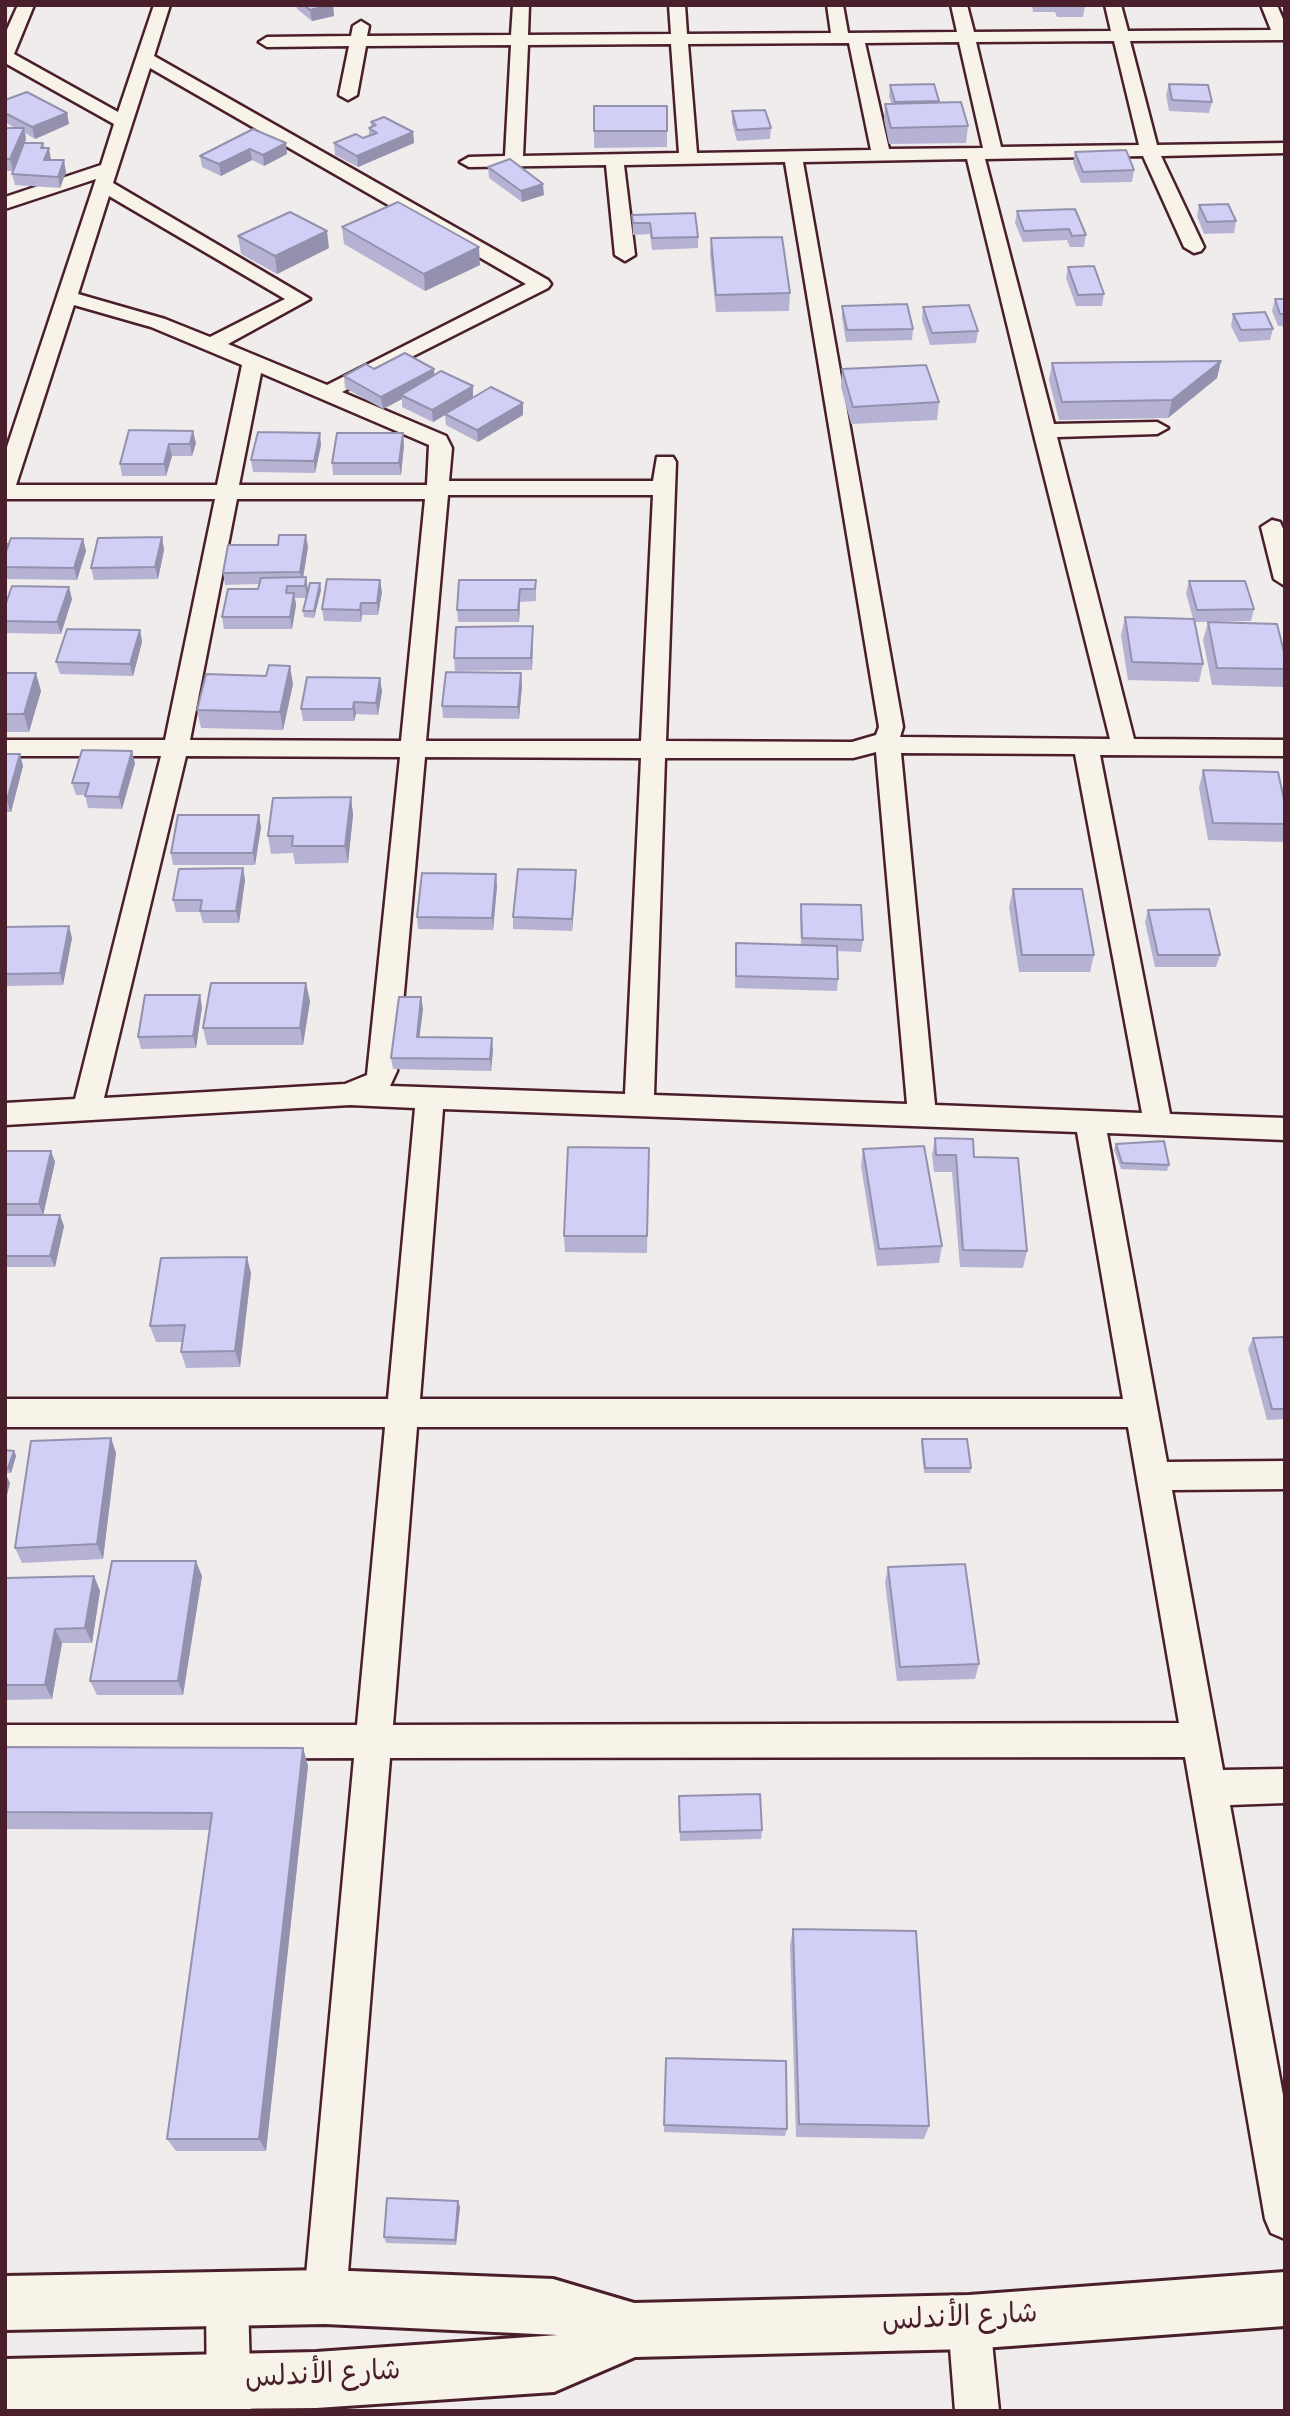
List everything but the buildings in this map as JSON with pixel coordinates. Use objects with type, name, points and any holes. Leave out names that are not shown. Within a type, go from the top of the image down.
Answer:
[{"type":"main road","name":"شارع الأندلس","points":[[5,2303],[325,2297],[553,2306],[635,2330],[969,2322],[1285,2299]]},
{"type":"main road","name":"شارع الأندلس","points":[[5,2387],[229,2397],[554,2364],[635,2330]]},
{"type":"street","points":[[26,5],[5,55],[125,122]]},
{"type":"street","points":[[184,5],[162,8],[68,297],[9,462],[5,490],[229,494],[664,488]]},
{"type":"street","points":[[514,161],[521,5]]},
{"type":"street","points":[[677,5],[688,158]]},
{"type":"street","points":[[835,5],[848,38],[881,155]]},
{"type":"street","points":[[959,5],[984,153],[1044,431],[1124,747]]},
{"type":"street","points":[[1113,5],[1149,150],[1194,247]]},
{"type":"street","points":[[267,42],[359,34],[519,40],[1283,34],[1269,5]]},
{"type":"street","points":[[348,96],[359,34]]},
{"type":"street","points":[[145,58],[541,284],[326,392]]},
{"type":"street","points":[[469,162],[1285,148]]},
{"type":"street","points":[[793,156],[891,727],[885,743],[922,1116]]},
{"type":"street","points":[[614,159],[625,255]]},
{"type":"street","points":[[5,203],[107,176],[300,299],[211,345]]},
{"type":"street","points":[[68,297],[158,323],[326,392],[438,441],[442,447],[383,1070],[378,1082],[348,1095]]},
{"type":"street","points":[[87,1110],[176,747],[229,494],[253,362]]},
{"type":"street","points":[[1044,431],[1157,428]]},
{"type":"street","points":[[639,1105],[665,462]]},
{"type":"street","points":[[1277,535],[1285,579]]},
{"type":"street","points":[[5,748],[853,750],[885,743],[1285,748]]},
{"type":"street","points":[[1086,746],[1158,1124]]},
{"type":"street","points":[[5,1114],[348,1095],[1285,1129]]},
{"type":"street","points":[[325,2297],[430,1098]]},
{"type":"street","points":[[1090,1122],[1285,2218]]},
{"type":"street","points":[[5,1413],[1142,1413]]},
{"type":"street","points":[[1153,1476],[1285,1475]]},
{"type":"street","points":[[5,1742],[1200,1740]]},
{"type":"street","points":[[1208,1787],[1285,1786]]},
{"type":"street","points":[[228,2298],[229,2397]]},
{"type":"street","points":[[969,2322],[977,2411]]}]
